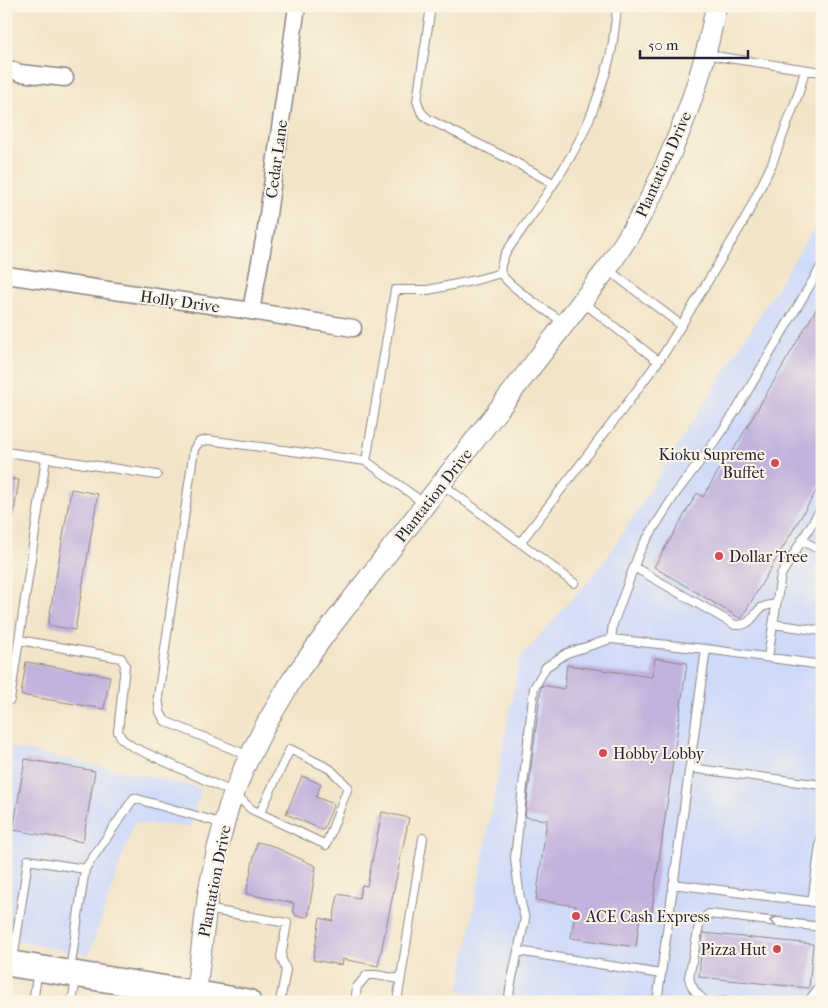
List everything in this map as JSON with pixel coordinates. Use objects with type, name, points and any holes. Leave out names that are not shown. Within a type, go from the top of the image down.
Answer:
[{"type":"main road","points":[[9,964],[73,974],[195,998],[248,1002]]},
{"type":"street","name":"Cedar Lane","points":[[252,311],[266,229],[297,6]]},
{"type":"street","name":"Plantation Drive","points":[[195,998],[206,909],[216,850],[234,793],[250,756],[292,680],[326,633],[607,269],[641,216],[663,173],[682,127],[697,84],[716,6]]},
{"type":"street","points":[[6,68],[20,73],[65,78]]},
{"type":"street","name":"Holly Drive","points":[[6,275],[252,311],[353,328]]},
{"type":"lane","points":[[431,6],[417,102],[421,112],[428,119],[553,183]]},
{"type":"lane","points":[[565,324],[534,303],[509,282],[501,273],[501,264],[505,254],[573,152],[592,112],[612,48],[617,6]]},
{"type":"lane","points":[[705,53],[822,72]]},
{"type":"lane","points":[[520,543],[658,361],[745,219],[772,164],[799,92],[805,70]]},
{"type":"lane","points":[[612,639],[613,624],[643,545],[676,493],[737,409],[822,266]]},
{"type":"lane","points":[[607,269],[681,325]]},
{"type":"lane","points":[[366,461],[395,290],[428,290],[501,273]]},
{"type":"lane","points":[[582,302],[658,361]]},
{"type":"lane","points":[[250,756],[165,721],[160,712],[158,697],[194,449],[200,442],[208,440],[366,461],[426,505]]},
{"type":"lane","points":[[6,452],[157,475]]},
{"type":"lane","points":[[10,700],[46,458]]},
{"type":"lane","points":[[442,484],[574,583]]},
{"type":"lane","points":[[768,657],[781,575],[822,507]]},
{"type":"lane","points":[[802,540],[822,549]]},
{"type":"lane","points":[[634,567],[735,625],[742,626],[747,624],[762,608],[767,605],[776,604]]},
{"type":"lane","points":[[773,624],[822,631]]},
{"type":"lane","points":[[508,1002],[525,919],[520,898],[515,858],[534,688],[546,667],[567,653],[612,639],[706,649],[822,665]]},
{"type":"lane","points":[[19,640],[121,658],[125,664],[118,732],[122,739],[133,747],[234,793],[251,809],[326,845],[348,787],[330,769],[290,748],[260,813]]},
{"type":"lane","points":[[657,1002],[706,649]]},
{"type":"lane","points":[[690,768],[822,785]]},
{"type":"lane","points":[[72,1002],[73,974],[85,869],[134,798],[224,824]]},
{"type":"lane","points":[[812,902],[822,830]]},
{"type":"lane","points":[[396,1002],[423,838]]},
{"type":"lane","points":[[9,964],[28,860],[85,869]]},
{"type":"lane","points":[[673,884],[822,903]]},
{"type":"lane","points":[[206,909],[287,923],[281,957],[286,970],[280,1002]]},
{"type":"lane","points":[[706,1002],[694,990],[690,984],[689,977],[700,921],[709,914],[822,927]]},
{"type":"lane","points":[[518,951],[661,974]]},
{"type":"lane","points":[[33,1002],[38,968]]},
{"type":"lane","points":[[355,1002],[357,987],[367,975],[400,978]]},
{"type":"lane","points":[[808,1002],[822,984]]},
{"type":"lane","points":[[718,1002],[742,1002]]},
{"type":"shaded area","points":[[822,216],[822,999],[819,1002],[522,1002],[459,991],[519,659],[603,564]]},
{"type":"shaded area","points":[[6,746],[201,788],[190,827],[134,823],[89,955],[6,939]]},
{"type":"building","points":[[822,299],[822,481],[741,619],[654,567],[697,493],[703,497],[725,460],[727,461]]},
{"type":"building","points":[[6,478],[19,480],[13,518],[6,517]]},
{"type":"building","points":[[71,489],[98,494],[75,630],[48,625]]},
{"type":"building","name":"Hobby Lobby","points":[[655,658],[687,663],[651,917],[640,915],[636,947],[571,938],[576,906],[536,900],[547,820],[525,817],[541,688],[542,685],[564,689],[567,665],[652,677]]},
{"type":"building","points":[[26,662],[110,676],[104,709],[21,695]]},
{"type":"building","points":[[25,759],[95,771],[83,842],[13,830]]},
{"type":"building","points":[[302,776],[321,784],[316,797],[334,804],[323,830],[286,814]]},
{"type":"building","points":[[382,812],[409,818],[378,966],[343,959],[342,965],[313,960],[320,918],[333,921],[338,894],[359,898],[362,885],[367,886]]},
{"type":"building","points":[[257,842],[270,845],[316,866],[308,917],[296,916],[293,910],[294,903],[246,894]]},
{"type":"building","points":[[703,933],[813,944],[809,988],[699,977]]},
{"type":"place","name":"Kioku Supreme Buffet","points":[[775,463]]},
{"type":"place","name":"Dollar Tree","points":[[719,556]]},
{"type":"place","name":"Hobby Lobby","points":[[603,753]]},
{"type":"place","name":"ACE Cash Express","points":[[576,916]]},
{"type":"place","name":"Pizza Hut","points":[[777,949]]}]
